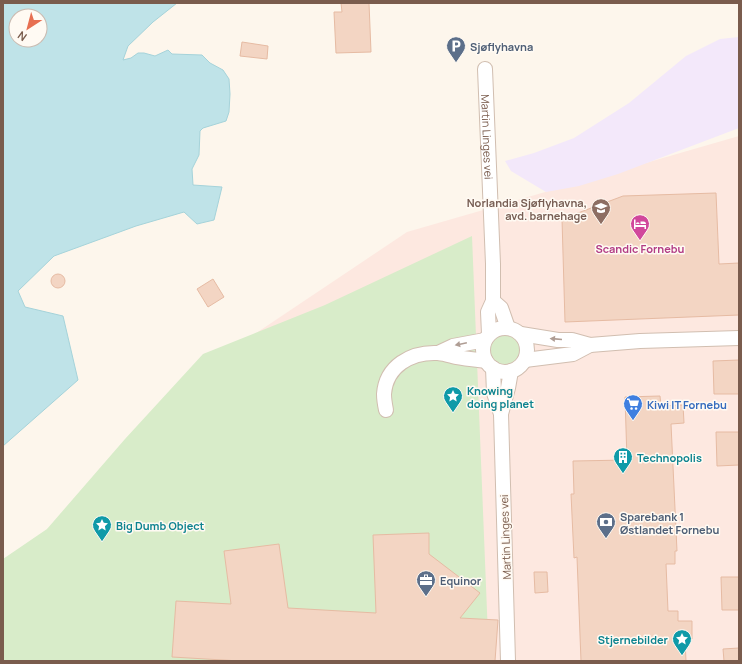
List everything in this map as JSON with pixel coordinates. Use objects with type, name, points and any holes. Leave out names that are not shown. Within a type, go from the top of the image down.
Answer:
[{"type":"street","name":"Martin Linges vei","points":[[485,69],[493,250],[493,301],[488,312],[487,337]]},
{"type":"street","points":[[493,301],[501,308],[508,328]]},
{"type":"street","points":[[386,410],[384,396],[390,374],[404,361],[416,355],[438,353],[453,346],[487,337],[498,329],[508,328],[521,334],[572,340],[590,345],[640,341],[739,338]]},
{"type":"street","points":[[438,353],[490,365],[501,371],[511,371],[520,366],[525,360],[527,346],[521,334]]},
{"type":"street","points":[[487,337],[483,351],[490,365]]},
{"type":"street","points":[[525,360],[573,354],[590,345]]},
{"type":"street","name":"Martin Linges vei","points":[[490,365],[494,393],[501,414]]},
{"type":"street","name":"Martin Linges vei","points":[[508,661],[501,414],[511,371]]},
{"type":"shaded area","points":[[739,37],[739,128],[618,174],[579,186],[546,192],[511,171],[505,161],[534,153],[574,138],[629,103],[686,56],[720,39]]},
{"type":"shaded area","points":[[739,136],[739,661],[3,661],[41,555],[237,346],[407,232]]},
{"type":"green space","points":[[472,236],[489,661],[3,661],[3,559],[47,529],[125,439],[203,354],[325,305]]},
{"type":"green space","points":[[505,335],[516,340],[521,351],[516,362],[505,367],[494,362],[489,351],[494,340]]},
{"type":"water","points":[[3,3],[177,3],[153,22],[128,46],[123,60],[131,58],[138,53],[155,56],[168,50],[172,54],[202,55],[210,63],[223,70],[229,79],[229,112],[226,121],[203,128],[200,131],[199,155],[192,169],[193,185],[222,187],[214,220],[197,224],[184,212],[136,226],[54,256],[18,291],[25,307],[63,316],[78,380],[3,446]]},
{"type":"building","points":[[341,3],[369,3],[371,52],[336,53],[334,12],[342,12]]},
{"type":"building","points":[[242,42],[268,46],[267,59],[240,56]]},
{"type":"building","name":"Scandic Fornebu","points":[[716,193],[719,264],[739,263],[739,315],[565,322],[562,219],[623,196]]},
{"type":"building","points":[[55,274],[61,274],[65,278],[65,284],[61,288],[55,288],[51,284],[51,278]]},
{"type":"building","points":[[213,279],[224,297],[208,307],[197,289]]},
{"type":"building","points":[[739,360],[739,394],[714,394],[713,361]]},
{"type":"building","points":[[660,396],[661,406],[683,405],[684,423],[671,424],[677,551],[675,551],[675,564],[666,564],[668,611],[678,611],[678,621],[692,621],[692,639],[685,640],[686,661],[581,661],[577,557],[574,558],[571,494],[574,494],[573,461],[627,460],[625,397]]},
{"type":"building","points":[[716,432],[739,432],[739,465],[717,466]]},
{"type":"building","name":"Equinor","points":[[429,533],[429,554],[480,593],[460,618],[498,620],[495,661],[240,661],[172,657],[176,601],[231,604],[224,551],[279,544],[288,608],[376,613],[373,535]]},
{"type":"building","points":[[534,572],[547,572],[548,592],[535,593]]},
{"type":"building","points":[[721,577],[739,577],[739,610],[722,610]]},
{"type":"building","points":[[739,648],[739,661],[724,661],[723,649]]},
{"type":"place","name":"Sjøflyhavna","points":[[456,63]]},
{"type":"place","name":"Norlandia Sjøflyhavna, avd. barnehage","points":[[601,225]]},
{"type":"place","name":"Scandic Fornebu","points":[[640,241]]},
{"type":"place","name":"Knowing doing planet","points":[[453,413]]},
{"type":"place","name":"Kiwi IT Fornebu","points":[[633,421]]},
{"type":"place","name":"Technopolis","points":[[623,474]]},
{"type":"place","name":"Sparebank 1 Østlandet Fornebu","points":[[606,539]]},
{"type":"place","name":"Big Dumb Object","points":[[102,542]]},
{"type":"place","name":"Equinor","points":[[426,597]]},
{"type":"place","name":"Stjernebilder","points":[[682,656]]}]
